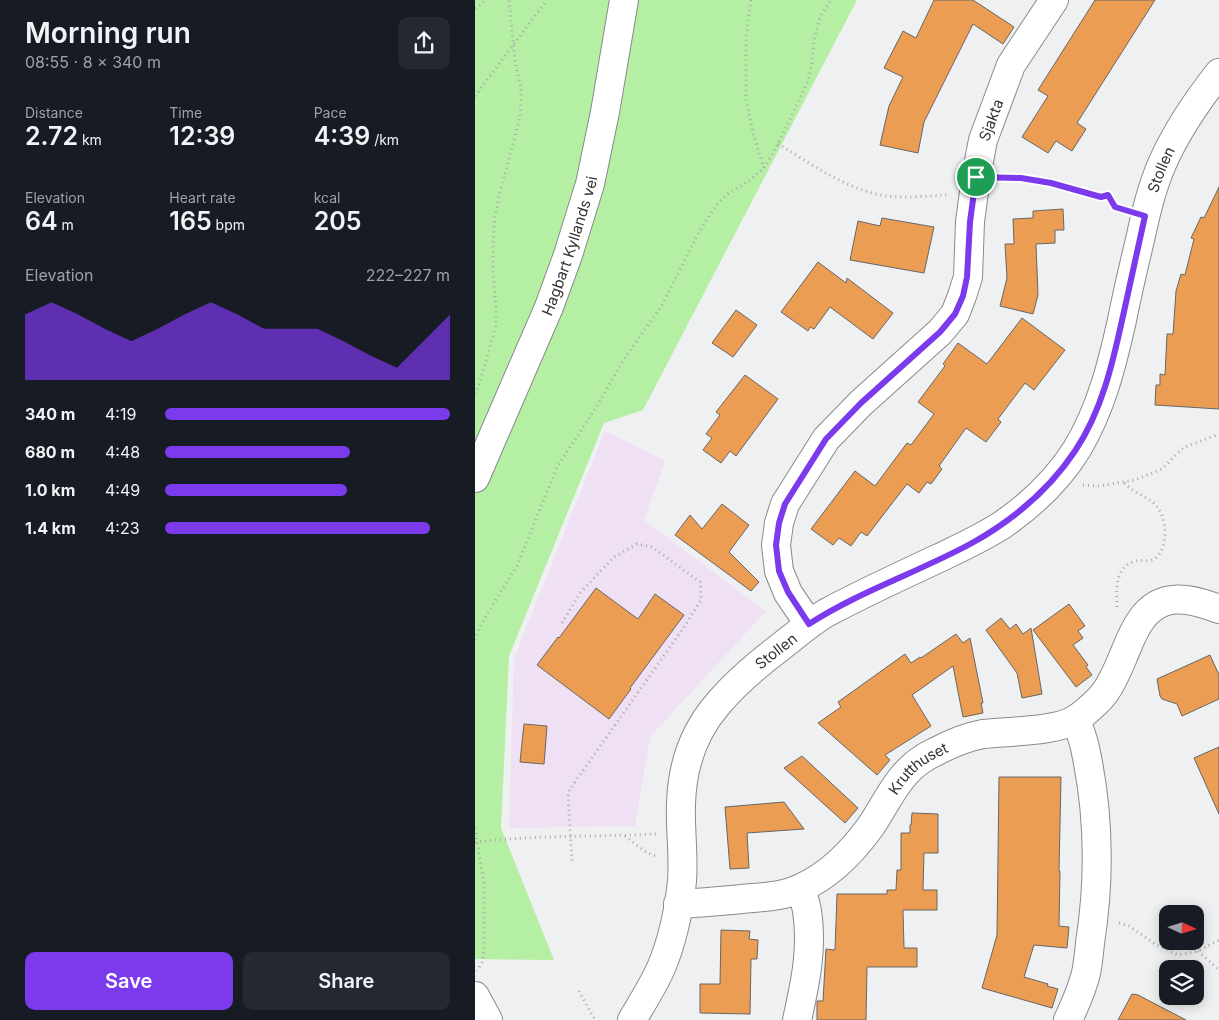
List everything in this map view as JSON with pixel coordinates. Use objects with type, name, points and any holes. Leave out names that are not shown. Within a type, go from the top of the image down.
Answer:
[{"type":"street","name":"Hagbart Kyllands vei","points":[[475,478],[549,307],[591,184],[624,0]]},
{"type":"street","name":"Sjakta","points":[[809,624],[788,592],[779,571],[776,545],[779,523],[785,504],[826,439],[861,403],[940,332],[955,314],[963,296],[967,277],[970,222],[983,140],[1011,65],[1054,0]]},
{"type":"street","name":"Stollen","points":[[632,1020],[662,967],[672,934],[682,881],[681,804],[684,776],[689,754],[697,733],[714,708],[735,684],[809,624],[849,602],[971,543],[1002,525],[1035,499],[1056,476],[1076,450],[1093,419],[1103,395],[1113,360],[1145,216],[1161,166],[1176,135],[1208,87],[1219,74]]},
{"type":"street","name":"Krutthuset","points":[[678,904],[779,895],[801,888],[832,868],[852,850],[907,772],[923,759],[966,738],[1065,725],[1076,719],[1105,692],[1140,621],[1148,611],[1158,604],[1171,599],[1202,603],[1219,609]]},
{"type":"street","points":[[1068,1020],[1086,973],[1095,914],[1097,875],[1096,825],[1092,791],[1085,748],[1076,719]]},
{"type":"street","points":[[797,1020],[809,958],[807,910],[801,888]]},
{"type":"street","points":[[475,996],[488,1020]]},
{"type":"path","points":[[475,8],[485,0]]},
{"type":"path","points":[[475,394],[496,325],[497,308],[493,274],[495,216],[520,117],[521,87],[515,62],[509,0]]},
{"type":"path","points":[[475,96],[547,0]]},
{"type":"path","points":[[751,0],[746,38],[746,100],[758,153],[764,168]]},
{"type":"path","points":[[475,640],[479,627],[516,568],[557,466],[597,406],[624,359],[661,307],[699,232],[718,203],[764,168],[778,144],[808,81],[814,40],[821,17],[831,0]]},
{"type":"path","points":[[778,144],[829,175],[881,195],[901,197],[1021,178],[1051,183],[1101,197],[1108,195],[1115,207],[1145,216]]},
{"type":"path","points":[[1056,476],[1070,483],[1099,486],[1135,480],[1163,469],[1183,448],[1219,434]]},
{"type":"path","points":[[1124,482],[1130,489],[1153,502],[1160,511],[1165,525],[1164,543],[1160,553],[1152,560],[1135,561],[1124,568],[1119,576],[1116,589],[1119,630],[1122,635],[1130,640]]},
{"type":"path","points":[[562,623],[580,593],[607,564],[614,557],[637,544],[652,547],[700,582],[701,600],[568,792],[573,862]]},
{"type":"path","points":[[475,828],[484,883],[483,961],[475,973]]},
{"type":"path","points":[[476,842],[542,836],[625,836],[682,832]]},
{"type":"path","points":[[625,836],[653,856],[683,859]]},
{"type":"path","points":[[1095,914],[1129,926],[1155,944],[1178,955],[1198,951],[1219,940]]},
{"type":"path","points":[[1198,951],[1219,970]]},
{"type":"path","points":[[579,991],[595,1020]]},
{"type":"shaded area","points":[[605,431],[665,461],[644,520],[766,611],[650,737],[635,826],[509,828],[514,659]]},
{"type":"green space","points":[[475,0],[857,0],[643,410],[604,423],[509,656],[501,828],[554,960],[475,959]]},
{"type":"building","points":[[934,0],[973,0],[1014,27],[1003,44],[973,24],[924,122],[918,153],[880,145],[889,106],[903,77],[884,68],[903,31],[916,38]]},
{"type":"building","points":[[1095,0],[1155,0],[1077,123],[1086,129],[1072,151],[1056,141],[1048,153],[1022,137],[1048,96],[1038,90]]},
{"type":"building","points":[[1219,187],[1219,409],[1155,405],[1156,385],[1160,385],[1160,374],[1165,375],[1167,334],[1173,334],[1176,291],[1181,274],[1185,275],[1194,239],[1191,238],[1201,217],[1204,218]]},
{"type":"building","points":[[1063,209],[1064,230],[1055,230],[1055,243],[1036,244],[1038,295],[1033,314],[1000,306],[1007,278],[1005,244],[1014,244],[1013,219],[1033,218],[1033,211]]},
{"type":"building","points":[[882,218],[934,227],[924,273],[850,260],[858,221],[880,226]]},
{"type":"building","points":[[818,262],[846,283],[847,278],[893,313],[873,339],[830,307],[814,329],[810,327],[808,331],[781,312]]},
{"type":"building","points":[[736,310],[757,325],[733,357],[712,343]]},
{"type":"building","points":[[1022,318],[1065,350],[1034,390],[1025,383],[998,419],[1001,422],[986,442],[966,428],[939,466],[942,469],[931,484],[927,482],[919,493],[907,484],[867,536],[861,532],[851,546],[839,538],[833,545],[811,529],[855,471],[875,486],[907,443],[911,445],[934,414],[918,402],[945,366],[943,364],[958,343],[987,364]]},
{"type":"building","points":[[745,375],[778,399],[736,456],[730,451],[721,463],[703,450],[712,438],[706,434],[720,415],[716,412]]},
{"type":"building","points":[[722,504],[749,525],[729,552],[759,582],[751,591],[675,535],[690,515],[702,529]]},
{"type":"building","points":[[596,588],[638,619],[655,594],[684,615],[609,719],[537,665]]},
{"type":"building","points":[[1069,604],[1085,626],[1078,631],[1083,638],[1073,645],[1088,665],[1086,667],[1092,675],[1076,687],[1033,630]]},
{"type":"building","points":[[1001,618],[1010,629],[1016,624],[1023,634],[1031,628],[1042,694],[1022,698],[1017,673],[986,630]]},
{"type":"building","points":[[956,634],[963,643],[970,638],[983,703],[981,703],[983,713],[963,717],[953,666],[912,695],[931,726],[885,755],[890,760],[877,775],[818,723],[841,707],[838,702],[905,654],[911,663]]},
{"type":"building","points":[[1210,655],[1219,675],[1219,699],[1182,716],[1177,704],[1162,699],[1157,679]]},
{"type":"building","points":[[524,724],[547,726],[544,764],[520,762]]},
{"type":"building","points":[[1219,747],[1219,814],[1194,758]]},
{"type":"building","points":[[802,756],[858,808],[845,823],[784,768]]},
{"type":"building","points":[[999,777],[1061,777],[1059,926],[1069,927],[1067,948],[1034,945],[1024,977],[1058,989],[1052,1008],[982,988],[997,935]]},
{"type":"building","points":[[784,802],[804,829],[747,833],[749,868],[730,869],[725,807]]},
{"type":"building","points":[[912,813],[938,814],[938,853],[924,853],[923,890],[937,890],[937,910],[903,910],[904,948],[917,948],[917,967],[867,967],[866,1020],[817,1020],[817,1001],[823,1001],[826,949],[835,950],[837,894],[887,894],[887,890],[896,890],[897,870],[901,870],[901,833],[910,833]]},
{"type":"building","points":[[721,930],[750,931],[749,939],[758,940],[757,959],[751,959],[750,1014],[700,1013],[700,984],[720,984]]},
{"type":"building","points":[[1132,994],[1138,995],[1186,1020],[1118,1020]]},
{"type":"route","points":[[976,177],[1021,178],[1051,183],[1101,197],[1108,195],[1115,207],[1145,216],[1113,360],[1103,395],[1093,419],[1076,450],[1056,476],[1035,499],[1002,525],[971,543],[825,614],[809,624],[788,592],[779,571],[776,545],[779,523],[785,504],[826,439],[861,403],[940,332],[955,314],[963,296],[967,277],[970,222],[976,177]]}]
